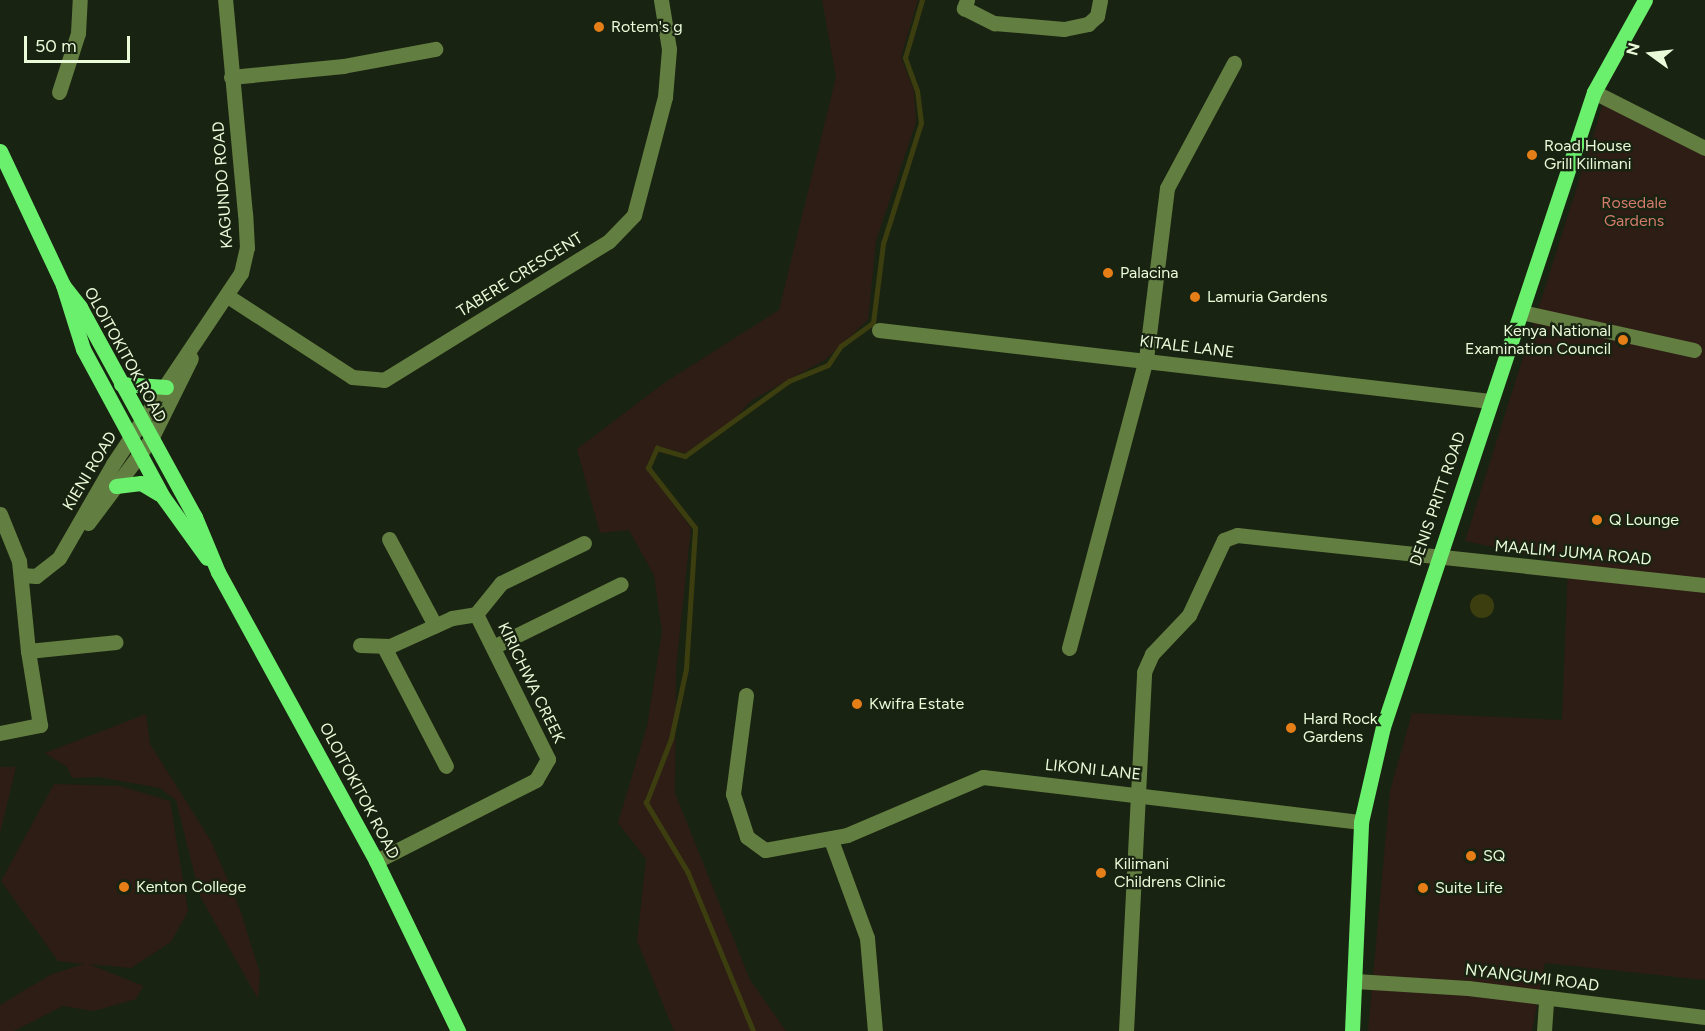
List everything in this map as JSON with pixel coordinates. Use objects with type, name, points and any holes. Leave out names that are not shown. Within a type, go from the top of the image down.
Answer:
[{"type":"main road","name":"DENIS PRITT ROAD","points":[[1352,1031],[1362,822],[1383,727],[1437,558],[1594,92],[1645,0]]},
{"type":"main road","name":"OLOITOKITOK ROAD","points":[[0,151],[63,285],[142,422],[218,572],[376,861],[458,1031]]},
{"type":"main road","name":"OLOITOKITOK ROAD","points":[[63,285],[83,349],[164,497],[218,572]]},
{"type":"main road","points":[[121,384],[166,387]]},
{"type":"main road","points":[[116,486],[141,483],[164,497]]},
{"type":"street","points":[[59,92],[78,33],[80,0]]},
{"type":"street","name":"KAGUNDO ROAD","points":[[142,422],[229,297],[247,248],[225,0]]},
{"type":"street","name":"TABERE CRESCENT","points":[[229,297],[352,377],[384,380],[609,240],[639,204],[665,97],[669,49],[661,0]]},
{"type":"street","points":[[967,0],[964,8],[994,23],[1064,29],[1088,24],[1097,16],[1100,0]]},
{"type":"street","points":[[231,77],[343,66],[435,49]]},
{"type":"street","points":[[1069,648],[1146,359],[1167,188],[1234,63]]},
{"type":"street","points":[[1594,92],[1705,148]]},
{"type":"street","points":[[1521,312],[1694,350]]},
{"type":"street","name":"KITALE LANE","points":[[879,330],[1146,359],[1490,401]]},
{"type":"street","name":"KAGUNDO ROAD","points":[[151,440],[191,352]]},
{"type":"street","name":"KIENI ROAD","points":[[71,540],[142,422]]},
{"type":"street","name":"KIENI ROAD","points":[[21,575],[46,571],[141,456],[151,440]]},
{"type":"street","points":[[0,514],[21,575],[28,651],[40,725],[0,733]]},
{"type":"street","name":"MAALIM JUMA ROAD","points":[[1125,1031],[1144,672],[1152,654],[1195,606],[1224,540],[1237,535],[1705,585]]},
{"type":"street","points":[[388,539],[435,625]]},
{"type":"street","points":[[476,614],[501,583],[584,543]]},
{"type":"street","points":[[495,646],[621,584]]},
{"type":"street","name":"KIRICHWA CREEK","points":[[360,645],[384,647],[435,625],[476,614],[495,646],[541,737],[547,767],[536,780],[376,861]]},
{"type":"street","points":[[28,651],[116,642]]},
{"type":"street","points":[[384,647],[446,766]]},
{"type":"street","name":"LIKONI LANE","points":[[746,695],[733,794],[747,837],[756,846],[775,851],[831,840],[983,777],[1137,793],[1362,822]]},
{"type":"street","points":[[831,840],[867,938],[875,1031]]},
{"type":"street","name":"NYANGUMI ROAD","points":[[1354,981],[1705,1017]]},
{"type":"street","points":[[1544,1031],[1546,999]]},
{"type":"green space","points":[[822,0],[918,0],[901,57],[914,91],[916,122],[876,241],[868,320],[825,360],[752,400],[730,424],[685,453],[656,446],[646,467],[691,528],[676,668],[675,793],[750,980],[786,1031],[674,1031],[637,941],[646,859],[618,823],[647,726],[662,632],[654,575],[629,530],[600,533],[577,449],[664,383],[779,310],[836,77]]},
{"type":"green space","name":"Rosedale Gardens","points":[[1603,104],[1705,154],[1705,980],[1545,963],[1532,1031],[1368,1031],[1390,791],[1412,713],[1562,720],[1568,563],[1465,541]]},
{"type":"green space","points":[[146,714],[150,744],[211,841],[241,912],[260,974],[258,999],[200,896],[176,800],[160,788],[99,777],[72,778],[67,767],[45,753]]},
{"type":"green space","points":[[0,767],[16,767],[0,833]]},
{"type":"green space","points":[[54,784],[120,786],[170,801],[188,911],[171,942],[131,968],[89,964],[143,986],[136,999],[94,1011],[63,1006],[14,1031],[0,1031],[0,1005],[52,974],[84,964],[58,961],[1,881]]},
{"type":"shaded area","points":[[1482,594],[1487,595],[1493,601],[1493,611],[1487,617],[1482,618],[1477,617],[1471,611],[1470,606],[1471,601],[1477,595]]},
{"type":"waterway","points":[[753,1031],[688,873],[646,803],[671,739],[686,669],[695,528],[648,468],[657,448],[685,456],[789,381],[828,365],[841,346],[873,323],[883,244],[921,123],[917,91],[905,58],[922,0]]},
{"type":"place","name":"Rotem's g","points":[[599,27]]},
{"type":"place","name":"Road House Grill Kilimani","points":[[1532,155]]},
{"type":"place","name":"Palacina","points":[[1108,273]]},
{"type":"place","name":"Lamuria Gardens","points":[[1195,297]]},
{"type":"place","name":"Kenya National Examination Council","points":[[1623,340]]},
{"type":"place","name":"Q Lounge","points":[[1597,520]]},
{"type":"place","name":"Kwifra Estate","points":[[857,704]]},
{"type":"place","name":"Hard Rock Gardens","points":[[1291,728]]},
{"type":"place","name":"SQ","points":[[1471,856]]},
{"type":"place","name":"Kilimani Childrens Clinic","points":[[1101,873]]},
{"type":"place","name":"Kenton College","points":[[124,887]]},
{"type":"place","name":"Suite Life","points":[[1423,888]]}]
